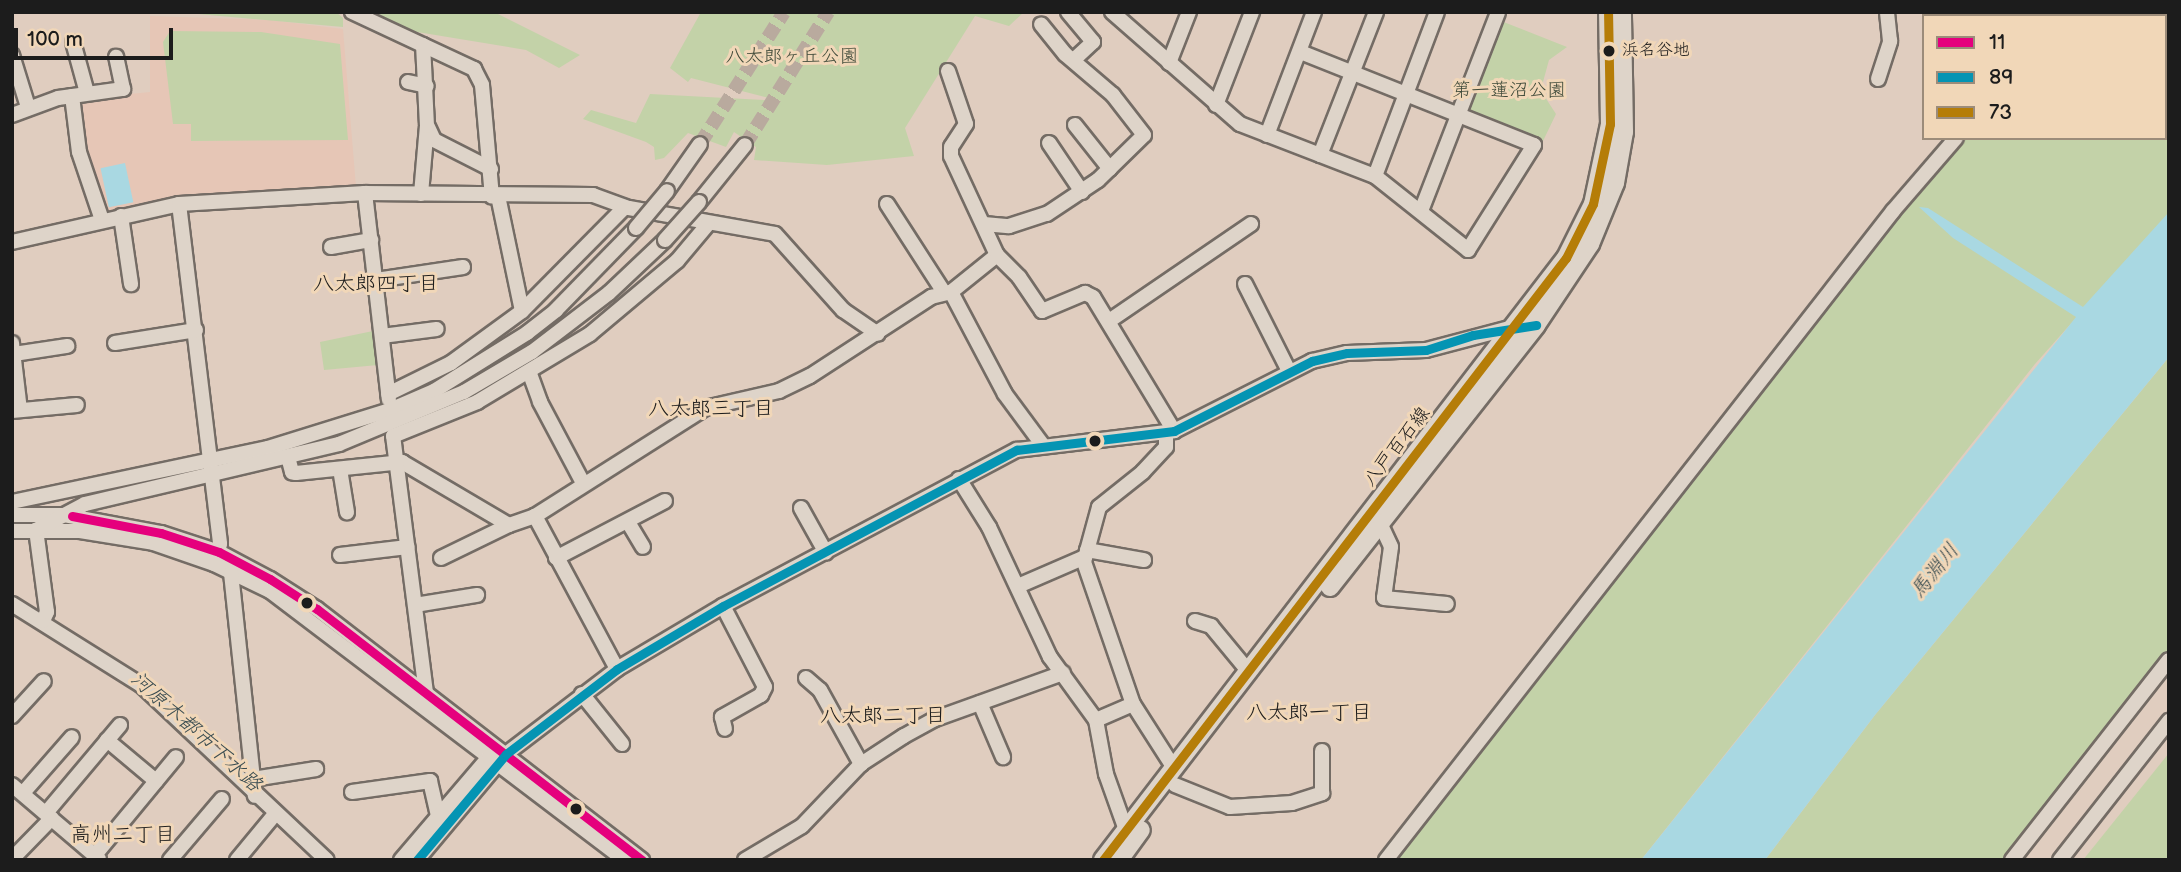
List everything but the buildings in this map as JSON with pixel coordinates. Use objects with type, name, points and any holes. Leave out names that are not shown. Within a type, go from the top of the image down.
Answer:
[{"type":"main road","name":"八戸百石線","points":[[1119,860],[1249,672],[1517,326],[1566,258],[1593,204],[1610,124],[1608,12]]},
{"type":"main road","name":"八戸百石線","points":[[1103,860],[1126,830],[1175,777],[1380,523],[1536,325],[1590,244],[1615,183],[1625,107],[1622,12]]},
{"type":"street","points":[[352,12],[474,69],[482,85],[495,197],[522,311]]},
{"type":"street","points":[[1068,12],[1093,42],[1074,61]]},
{"type":"street","points":[[1112,12],[1127,18],[1170,63],[1240,124],[1375,176],[1468,250],[1534,145],[1300,52]]},
{"type":"street","points":[[1170,63],[1189,12]]},
{"type":"street","points":[[1216,105],[1252,12]]},
{"type":"street","points":[[1267,135],[1314,12]]},
{"type":"street","points":[[1320,155],[1376,12]]},
{"type":"street","points":[[1375,176],[1437,12]]},
{"type":"street","points":[[1421,211],[1498,12]]},
{"type":"street","points":[[1878,79],[1890,41],[1887,12]]},
{"type":"street","points":[[984,224],[1009,226],[1027,221],[1082,192],[1144,135],[1113,95],[1074,61],[1041,24]]},
{"type":"street","points":[[74,42],[80,94],[79,152],[102,220]]},
{"type":"street","points":[[421,194],[427,126],[423,45]]},
{"type":"street","points":[[12,55],[28,107]]},
{"type":"street","points":[[12,115],[28,107],[80,94],[123,89],[116,57]]},
{"type":"street","points":[[948,71],[966,124],[951,147],[951,156],[997,255],[1019,277],[1041,311],[1085,293],[1093,297],[1170,432],[1166,447],[1099,507],[1086,554],[1106,637],[1133,704],[1175,777],[1230,807],[1292,803],[1322,793],[1322,751]]},
{"type":"street","points":[[408,82],[427,86]]},
{"type":"street","points":[[1075,125],[1110,169]]},
{"type":"street","points":[[427,126],[435,140],[491,169]]},
{"type":"street","points":[[1386,860],[1893,211],[1954,140]]},
{"type":"street","points":[[1049,143],[1082,192]]},
{"type":"street","points":[[36,530],[64,515],[105,499],[325,434],[390,410],[443,386],[527,333],[566,301],[636,228],[667,191],[700,144]]},
{"type":"street","points":[[12,502],[288,457],[351,439],[464,393],[533,352],[609,293],[665,240],[745,145]]},
{"type":"street","points":[[12,242],[179,204],[365,193],[495,197],[593,195],[625,207],[775,234],[843,310],[878,334]]},
{"type":"street","points":[[365,193],[390,410]]},
{"type":"street","points":[[179,204],[212,468],[216,558]]},
{"type":"street","points":[[887,204],[947,291],[1005,394],[1042,444]]},
{"type":"street","points":[[388,394],[451,363],[522,311],[625,207]]},
{"type":"street","points":[[121,216],[131,284]]},
{"type":"street","points":[[426,693],[393,436],[448,415],[530,374],[633,302],[708,224]]},
{"type":"street","points":[[1109,321],[1251,224]]},
{"type":"street","points":[[331,247],[371,240]]},
{"type":"street","points":[[441,558],[535,516],[583,483],[705,408],[779,390],[836,363],[997,255]]},
{"type":"street","points":[[376,280],[463,267]]},
{"type":"street","points":[[1245,284],[1289,371]]},
{"type":"street","points":[[401,860],[438,817],[498,758],[617,669],[723,606],[1017,450],[1042,444],[1113,441],[1170,432],[1289,371],[1347,353],[1426,350],[1517,326],[1536,325]]},
{"type":"street","points":[[382,336],[437,329]]},
{"type":"street","points":[[115,343],[195,330]]},
{"type":"street","points":[[67,346],[13,349],[16,411],[77,405]]},
{"type":"street","points":[[530,374],[540,402],[583,483]]},
{"type":"street","points":[[288,457],[292,472],[397,461],[509,526]]},
{"type":"street","points":[[340,469],[347,512]]},
{"type":"street","points":[[959,479],[989,527],[1039,637],[1096,720],[1106,774],[1126,830]]},
{"type":"street","points":[[556,558],[665,501]]},
{"type":"street","points":[[801,508],[826,553]]},
{"type":"street","points":[[12,515],[64,515],[161,533],[317,609],[426,693],[498,758],[624,860]]},
{"type":"street","points":[[535,516],[617,669]]},
{"type":"street","points":[[628,522],[643,547]]},
{"type":"street","points":[[1380,523],[1386,528],[1391,547],[1384,598],[1447,604]]},
{"type":"street","points":[[36,530],[47,612],[43,621]]},
{"type":"street","points":[[12,531],[36,530],[120,537],[216,558],[231,573],[301,611],[498,758],[642,860]]},
{"type":"street","points":[[340,555],[408,547]]},
{"type":"street","points":[[1018,586],[1086,554],[1143,560]]},
{"type":"street","points":[[231,573],[255,796]]},
{"type":"street","points":[[415,605],[477,595]]},
{"type":"street","points":[[12,604],[141,685],[191,729],[255,796],[327,860]]},
{"type":"street","points":[[723,606],[765,687],[761,695],[722,717],[725,729]]},
{"type":"street","points":[[1195,621],[1212,626],[1249,672]]},
{"type":"street","points":[[2012,860],[2169,660]]},
{"type":"street","points":[[745,860],[802,826],[861,764],[935,719],[1063,673]]},
{"type":"street","points":[[806,678],[820,690],[861,764]]},
{"type":"street","points":[[12,716],[44,681]]},
{"type":"street","points":[[582,694],[622,744]]},
{"type":"street","points":[[980,703],[1003,757]]},
{"type":"street","points":[[1096,720],[1133,704]]},
{"type":"street","points":[[2060,860],[2169,721]]},
{"type":"street","points":[[12,859],[120,725]]},
{"type":"street","points":[[72,737],[17,789],[97,857],[176,757]]},
{"type":"street","points":[[107,740],[156,781]]},
{"type":"street","points":[[417,860],[498,758]]},
{"type":"street","points":[[253,779],[316,769]]},
{"type":"street","points":[[352,792],[430,781],[438,817]]},
{"type":"street","points":[[170,860],[222,799]]},
{"type":"street","points":[[237,860],[275,814]]},
{"type":"shaded area","points":[[150,16],[270,20],[343,29],[356,187],[182,197],[106,213],[82,146],[79,99],[150,92]]},
{"type":"green space","points":[[176,12],[336,12],[343,18],[343,27]]},
{"type":"green space","points":[[371,12],[494,12],[580,55],[559,68],[526,50],[405,30]]},
{"type":"green space","name":"八太郎ヶ丘公園","points":[[701,12],[1024,12],[1009,26],[975,16],[905,128],[914,156],[827,165],[754,160],[756,147],[734,132],[726,147],[688,133],[664,158],[655,160],[654,147],[646,142],[583,119],[591,110],[636,123],[650,94],[781,101],[691,78],[688,82],[670,68]]},
{"type":"green space","points":[[2169,12],[2169,212],[2164,219],[2035,364],[1641,860],[1395,860],[1909,200],[1961,140],[2167,140],[2167,14],[2078,14]]},
{"type":"green space","name":"第一蓮沼公園","points":[[1501,21],[1567,47],[1549,60],[1543,82],[1543,94],[1556,114],[1543,141],[1469,112]]},
{"type":"green space","points":[[170,31],[261,32],[340,44],[348,140],[191,141],[191,124],[173,124],[163,42]]},
{"type":"green space","points":[[373,331],[378,365],[324,370],[320,342]]},
{"type":"green space","points":[[2169,357],[2169,651],[2005,860],[1765,860],[1875,715]]},
{"type":"green space","points":[[2169,753],[2169,860],[2083,860]]},
{"type":"water","points":[[125,163],[133,202],[109,207],[101,168]]},
{"type":"water","name":"馬淵川","points":[[1919,207],[1928,208],[2083,307],[2169,212],[2169,357],[1875,715],[1765,860],[1641,860],[2076,317],[1953,238]]},
{"type":"waterway","name":"河原木都市下水路","points":[[71,633],[121,664]]},
{"type":"waterway","name":"河原木都市下水路","points":[[161,694],[213,744]]},
{"type":"tunnel","points":[[700,144],[784,12]]},
{"type":"tunnel","points":[[745,145],[828,12]]},
{"type":"transit line","name":"73","points":[[1103,860],[1566,258],[1593,204],[1610,124],[1608,12]]},
{"type":"transit line","name":"89","points":[[417,860],[506,754],[617,669],[723,606],[1017,450],[1174,431],[1312,361],[1347,353],[1426,350],[1473,335],[1536,325]]},
{"type":"transit line","name":"11","points":[[72,516],[161,533],[219,552],[270,579],[317,609],[642,860]]},
{"type":"place","name":"浜名谷地","points":[[1609,51]]},
{"type":"district","name":"八太郎四丁目","points":[[376,284]]},
{"type":"district","name":"八太郎三丁目","points":[[711,409]]},
{"type":"district","name":"八太郎一丁目","points":[[1309,713]]},
{"type":"district","name":"八太郎二丁目","points":[[883,716]]},
{"type":"district","name":"高州二丁目","points":[[123,835]]}]
